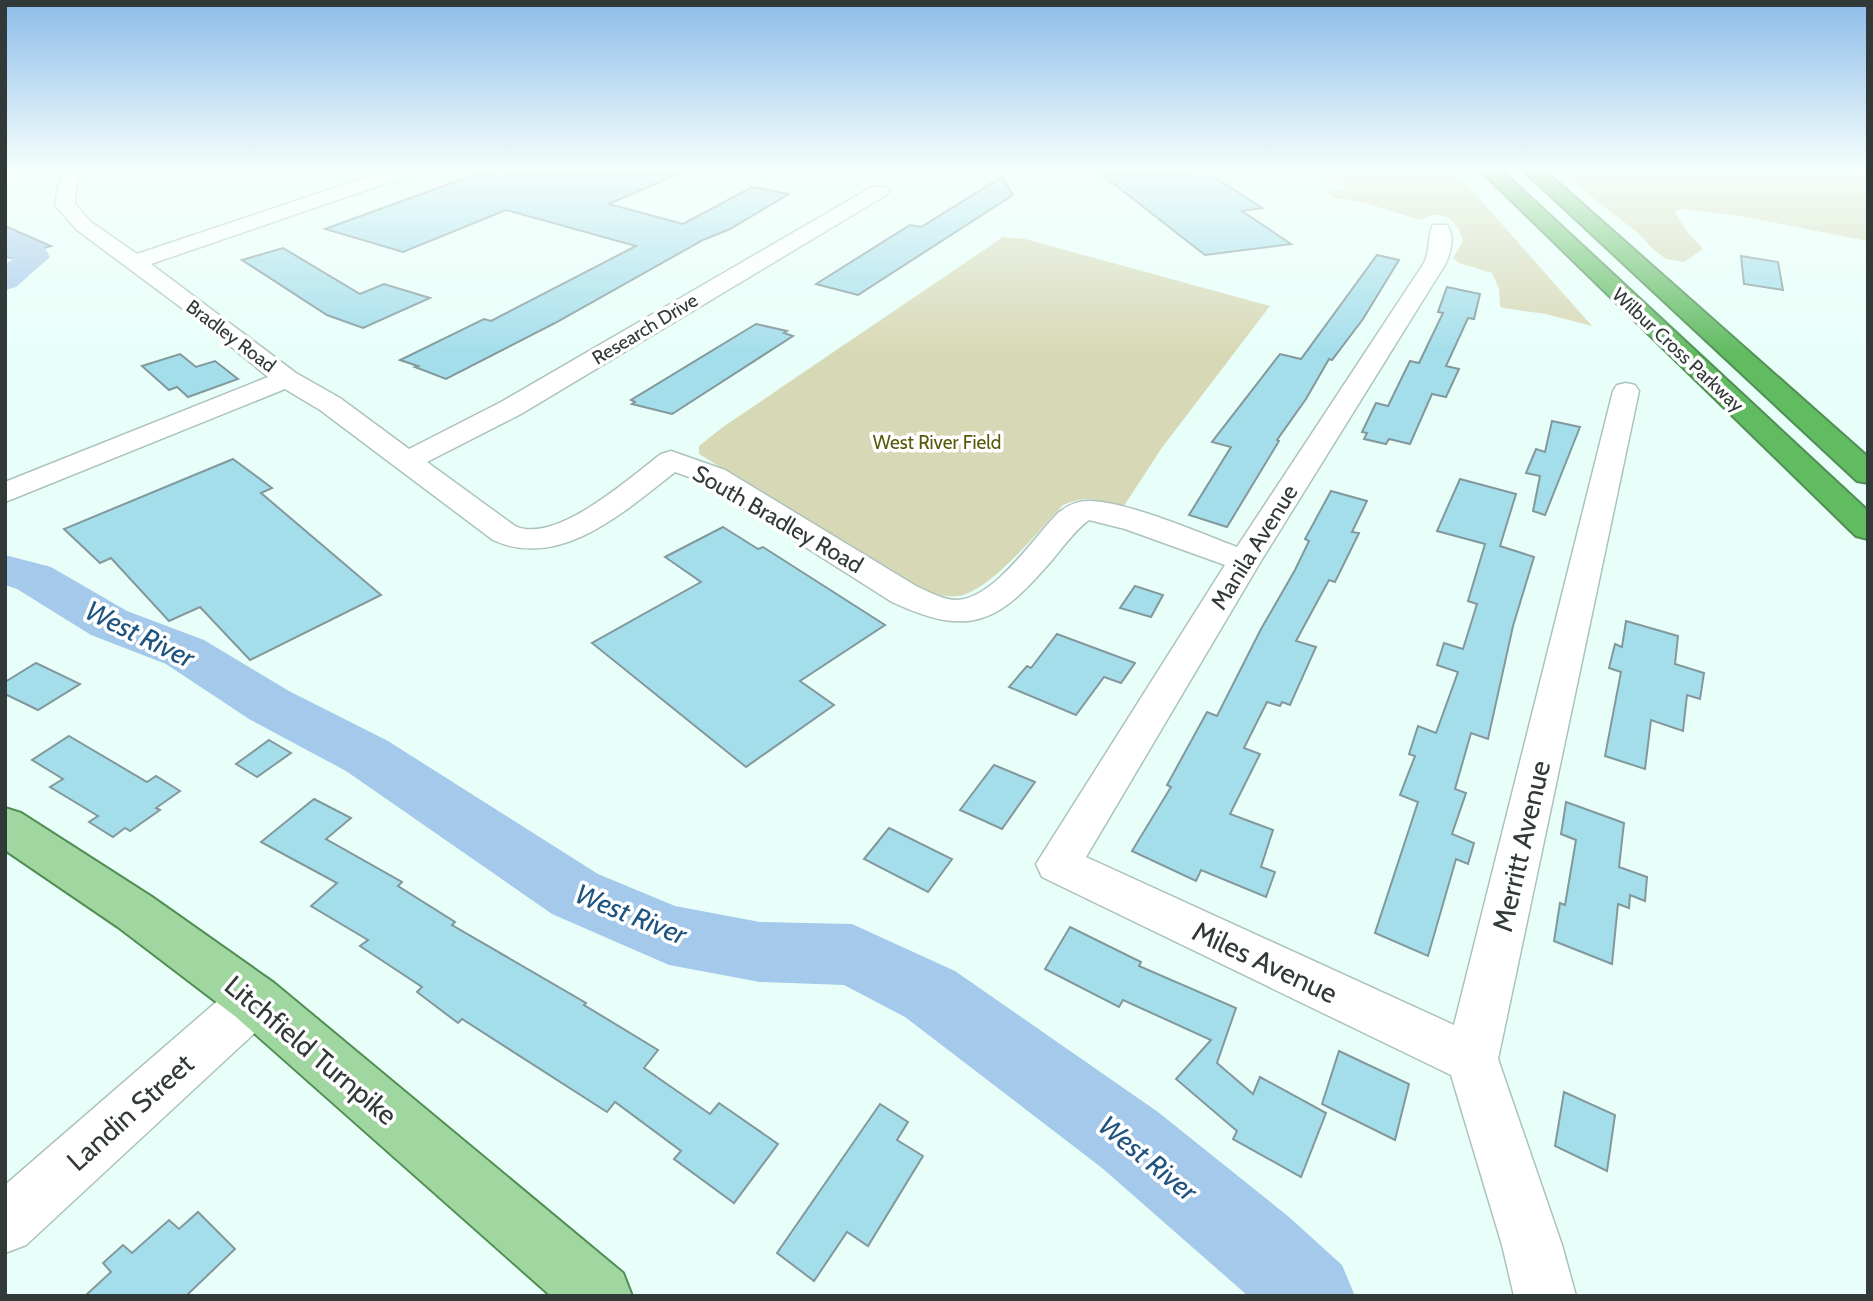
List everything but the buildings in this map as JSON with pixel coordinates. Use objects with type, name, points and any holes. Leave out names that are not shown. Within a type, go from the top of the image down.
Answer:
[{"type":"highway","name":"Wilbur Cross Parkway","points":[[1553,231],[1868,529]]},
{"type":"highway","name":"Wilbur Cross Parkway","points":[[1599,231],[1868,474]]},
{"type":"main road","name":"Litchfield Turnpike","points":[[5,827],[135,912],[255,1000],[600,1296]]},
{"type":"street","name":"Bradley Road","points":[[91,231],[136,262],[287,379]]},
{"type":"street","points":[[136,262],[228,231]]},
{"type":"street","name":"Research Drive","points":[[407,461],[511,408],[812,231]]},
{"type":"street","name":"Manila Avenue","points":[[1058,864],[1244,561],[1435,263],[1441,250],[1440,231]]},
{"type":"street","name":"Bradley Road","points":[[5,493],[287,379]]},
{"type":"street","name":"South Bradley Road","points":[[287,379],[330,404],[514,538],[537,540],[554,536],[584,521],[671,460],[714,476],[904,594],[920,603],[951,613],[967,612],[986,605],[1005,589],[1076,514],[1086,510],[1117,517],[1244,561]]},
{"type":"street","name":"Merritt Avenue","points":[[1472,1059],[1626,391]]},
{"type":"street","name":"Miles Avenue","points":[[1058,864],[1472,1059]]},
{"type":"street","name":"Landin Street","points":[[5,1224],[255,1000]]},
{"type":"street","points":[[1472,1059],[1532,1245],[1545,1296]]},
{"type":"green space","points":[[1459,231],[1508,231],[1592,326],[1500,306],[1499,289],[1492,273],[1459,263],[1453,258],[1463,241]]},
{"type":"green space","points":[[1635,231],[1687,231],[1703,249],[1684,262],[1666,259]]},
{"type":"green space","points":[[1815,231],[1868,231],[1868,241]]},
{"type":"green space","name":"West River Field","points":[[1003,237],[1025,239],[1270,306],[1161,449],[1122,509],[1092,500],[1079,500],[1063,505],[991,579],[966,594],[948,596],[919,588],[699,454],[699,446],[723,427]]},
{"type":"water","points":[[5,231],[16,231],[51,246],[11,258],[5,257]]},
{"type":"waterway","name":"West River","points":[[5,248],[32,251],[35,257],[5,280]]},
{"type":"waterway","name":"West River","points":[[5,570],[34,578],[109,623],[185,652],[269,705],[367,756],[575,894],[669,935],[760,952],[852,955],[930,994],[1130,1140],[1259,1247],[1311,1296]]}]
